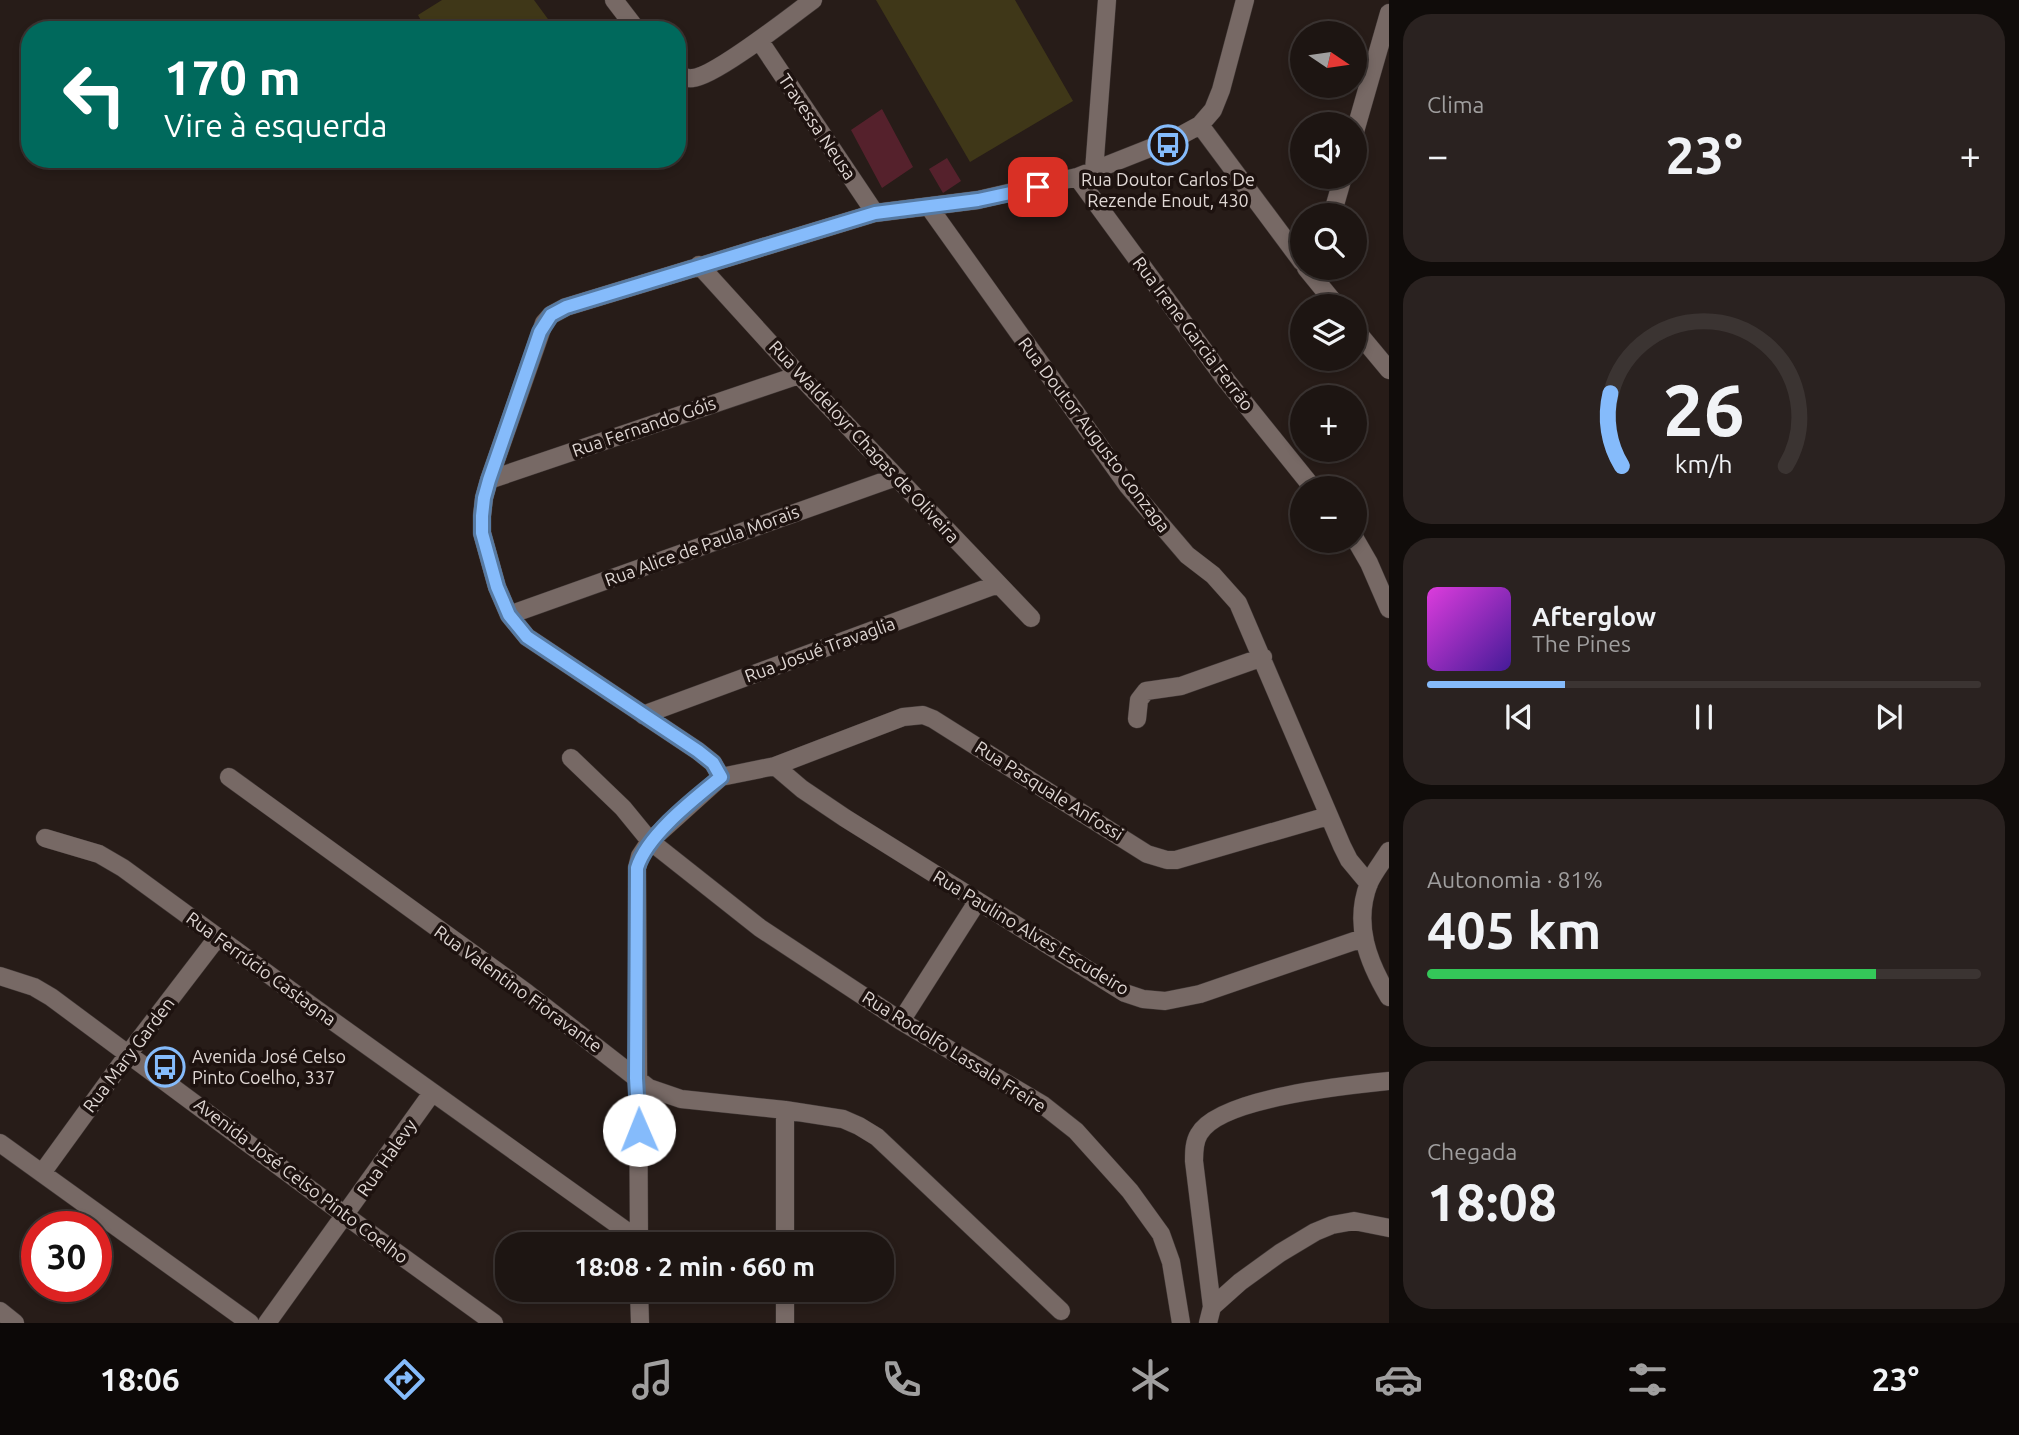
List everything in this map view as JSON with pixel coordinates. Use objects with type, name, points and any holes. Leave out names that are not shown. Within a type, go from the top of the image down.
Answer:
[{"type":"street","points":[[614,0],[630,21]]},
{"type":"street","points":[[686,77],[705,75],[759,40],[792,6],[813,0]]},
{"type":"street","points":[[1085,174],[1107,0]]},
{"type":"street","points":[[721,777],[709,759],[527,637],[509,615],[489,564],[482,533],[484,498],[540,332],[551,315],[566,307],[699,265],[875,213],[1019,193],[1085,174],[1178,137],[1200,125],[1213,110],[1222,90],[1245,0]]},
{"type":"street","points":[[1361,112],[1389,13]]},
{"type":"street","name":"Travessa Neusa","points":[[759,40],[875,213]]},
{"type":"street","points":[[1200,125],[1290,246]]},
{"type":"street","name":"Rua Irene Garcia Ferrão","points":[[1085,174],[1222,375],[1303,476]]},
{"type":"street","name":"Rua Doutor Augusto Gonzaga","points":[[929,207],[1128,485],[1187,555],[1227,589],[1238,603],[1328,816],[1349,860],[1369,884]]},
{"type":"street","name":"Rua Waldeloyr Chagas de Oliveira","points":[[699,265],[799,375],[1031,618]]},
{"type":"street","points":[[1367,344],[1389,370]]},
{"type":"street","name":"Rua Fernando Góis","points":[[489,480],[799,375]]},
{"type":"street","name":"Rua Alice de Paula Morais","points":[[509,615],[896,478]]},
{"type":"street","points":[[1364,553],[1389,609]]},
{"type":"street","name":"Rua Josué Travaglia","points":[[643,715],[998,584]]},
{"type":"street","points":[[1138,719],[1139,700],[1146,691],[1181,686],[1263,657]]},
{"type":"street","name":"Rua Pasquale Anfossi","points":[[775,766],[903,717],[923,715],[940,723],[1147,853],[1167,860],[1176,860],[1328,816]]},
{"type":"street","name":"Rua Rodolfo Lassala Freire","points":[[571,758],[623,808],[650,841],[760,928],[901,1021],[1043,1105],[1076,1130],[1130,1191],[1161,1234],[1171,1262],[1181,1323]]},
{"type":"street","points":[[639,1232],[635,885],[640,856],[650,841],[721,777],[775,766]]},
{"type":"street","name":"Rua Paulino Alves Escudeiro","points":[[775,766],[802,789],[1125,993],[1165,1001],[1200,994],[1363,938]]},
{"type":"street","name":"Rua Valentino Fioravante","points":[[229,777],[527,993],[649,1087],[681,1099],[785,1110],[843,1119],[859,1126],[877,1138],[1061,1311]]},
{"type":"street","name":"Rua Ferrúcio Castagna","points":[[45,838],[85,849],[123,868],[625,1232]]},
{"type":"street","points":[[1389,851],[1369,884],[1363,938],[1368,958],[1389,997]]},
{"type":"street","points":[[901,1021],[977,902]]},
{"type":"street","name":"Rua Mary Garden","points":[[42,1173],[217,938]]},
{"type":"street","name":"Avenida José Celso Pinto Coelho","points":[[0,976],[34,987],[51,997],[494,1323]]},
{"type":"street","points":[[1210,1315],[1194,1161],[1199,1132],[1226,1114],[1285,1094],[1389,1081]]},
{"type":"street","name":"Rua Halevy","points":[[267,1323],[432,1093]]},
{"type":"street","points":[[785,1110],[785,1232]]},
{"type":"street","points":[[0,1143],[250,1323]]},
{"type":"street","points":[[1210,1315],[1240,1282],[1315,1232],[1332,1225],[1354,1222],[1389,1228]]},
{"type":"street","points":[[639,1302],[640,1323]]},
{"type":"street","points":[[785,1302],[785,1323]]},
{"type":"street","points":[[0,1311],[16,1323]]},
{"type":"shaded area","points":[[442,0],[534,0],[549,21],[421,21],[418,15]]},
{"type":"shaded area","points":[[876,0],[1015,0],[1073,101],[970,162]]},
{"type":"building","points":[[882,109],[913,167],[882,188],[851,130]]},
{"type":"building","points":[[947,158],[961,181],[943,193],[929,169]]},
{"type":"place","name":"Rua Doutor Carlos De Rezende Enout, 430","points":[[1168,145]]},
{"type":"place","name":"Avenida José Celso Pinto Coelho, 337","points":[[165,1067]]},
{"type":"route","points":[[639,1130],[636,1078],[637,868],[640,856],[650,841],[721,777],[713,763],[698,751],[527,637],[509,615],[497,587],[482,533],[484,498],[540,332],[551,315],[566,307],[875,213],[978,200],[1038,187]]}]
